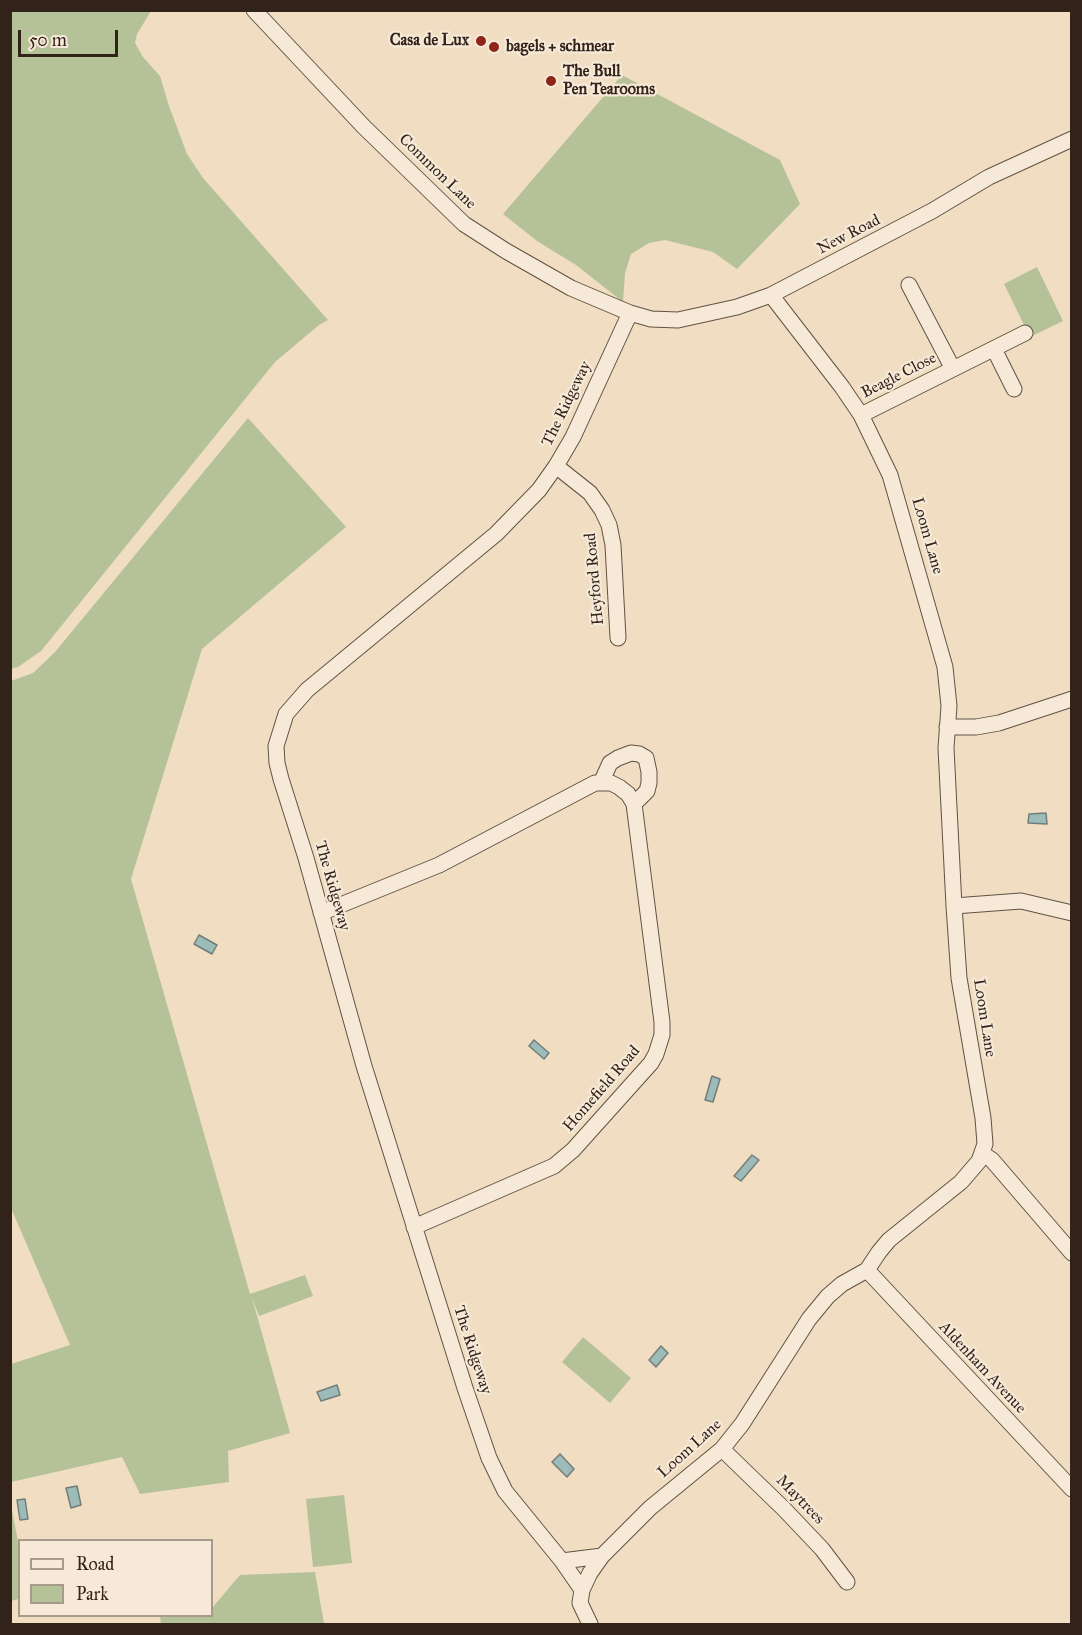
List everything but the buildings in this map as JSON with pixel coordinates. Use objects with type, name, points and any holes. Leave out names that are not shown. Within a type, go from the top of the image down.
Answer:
[{"type":"street","name":"Common Lane","points":[[254,10],[364,127],[464,224],[571,288],[630,313]]},
{"type":"street","name":"New Road","points":[[630,313],[665,321],[678,320],[736,308],[771,295],[905,226],[1008,167],[1071,139]]},
{"type":"street","name":"Beagle Close","points":[[909,285],[953,369]]},
{"type":"street","name":"Loom Lane","points":[[582,1590],[602,1556],[650,1508],[722,1449],[742,1424],[809,1318],[842,1284],[867,1270],[889,1240],[961,1182],[972,1171],[983,1154],[985,1144],[984,1119],[961,987],[954,906],[946,748],[949,706],[945,667],[890,474],[861,415],[771,295]]},
{"type":"street","name":"The Ridgeway","points":[[582,1590],[505,1491],[489,1458],[364,1066],[277,763],[276,746],[286,714],[307,690],[496,534],[539,490],[573,438],[630,313]]},
{"type":"street","name":"Beagle Close","points":[[861,415],[1025,333]]},
{"type":"street","points":[[994,349],[1014,389]]},
{"type":"street","name":"Heyford Road","points":[[556,466],[590,493],[609,525],[613,545],[618,638]]},
{"type":"street","points":[[947,727],[976,727],[999,723],[1071,699]]},
{"type":"street","points":[[321,914],[439,865],[587,786],[611,783],[628,794],[634,804],[647,791],[649,772],[646,758],[630,753],[618,758],[610,763],[602,783]]},
{"type":"street","name":"Homefield Road","points":[[414,1227],[554,1166],[573,1150],[651,1063],[656,1054],[662,1035],[662,1022],[634,804]]},
{"type":"street","points":[[954,906],[1021,901],[1071,913]]},
{"type":"street","points":[[983,1154],[992,1160],[1071,1253]]},
{"type":"street","name":"Aldenham Avenue","points":[[867,1270],[1071,1489]]},
{"type":"street","name":"Maytrees","points":[[722,1449],[792,1517],[822,1549],[847,1582]]},
{"type":"street","points":[[562,1562],[602,1556]]},
{"type":"street","points":[[582,1590],[580,1603],[590,1624]]},
{"type":"green space","points":[[10,11],[151,11],[137,34],[135,43],[143,57],[160,76],[187,154],[203,178],[328,320],[275,362],[41,651],[18,667],[11,669]]},
{"type":"green space","points":[[622,75],[780,160],[800,204],[737,269],[713,252],[665,240],[649,243],[631,254],[625,273],[623,302],[576,265],[537,241],[503,214]]},
{"type":"green space","points":[[1037,267],[1063,321],[1030,337],[1004,284]]},
{"type":"green space","points":[[248,418],[346,527],[202,649],[131,879],[250,1294],[305,1275],[313,1296],[259,1316],[252,1298],[290,1433],[228,1451],[229,1482],[140,1494],[122,1457],[11,1482],[11,1364],[70,1345],[11,1208],[11,681],[33,673],[55,652]]},
{"type":"green space","points":[[583,1337],[631,1378],[610,1403],[562,1362]]},
{"type":"green space","points":[[344,1495],[352,1563],[313,1567],[306,1499]]},
{"type":"green space","points":[[10,1500],[18,1542],[18,1599],[11,1601]]},
{"type":"green space","points":[[315,1572],[324,1624],[161,1624],[160,1617],[213,1617],[213,1607],[240,1575]]},
{"type":"water","points":[[1046,813],[1047,824],[1028,823],[1029,814]]},
{"type":"water","points":[[199,935],[217,945],[212,954],[194,944]]},
{"type":"water","points":[[534,1040],[549,1053],[544,1059],[529,1046]]},
{"type":"water","points":[[712,1076],[720,1079],[713,1102],[705,1100]]},
{"type":"water","points":[[752,1155],[759,1160],[741,1181],[734,1176]]},
{"type":"water","points":[[661,1346],[668,1353],[656,1367],[649,1360]]},
{"type":"water","points":[[337,1385],[340,1395],[321,1401],[317,1392]]},
{"type":"water","points":[[560,1454],[574,1469],[567,1477],[552,1462]]},
{"type":"water","points":[[77,1486],[81,1505],[71,1508],[66,1488]]},
{"type":"water","points":[[25,1499],[28,1519],[20,1520],[17,1500]]},
{"type":"place","name":"Casa de Lux","points":[[481,41]]},
{"type":"place","name":"bagels + schmear","points":[[494,47]]},
{"type":"place","name":"The Bull Pen Tearooms","points":[[551,81]]}]
